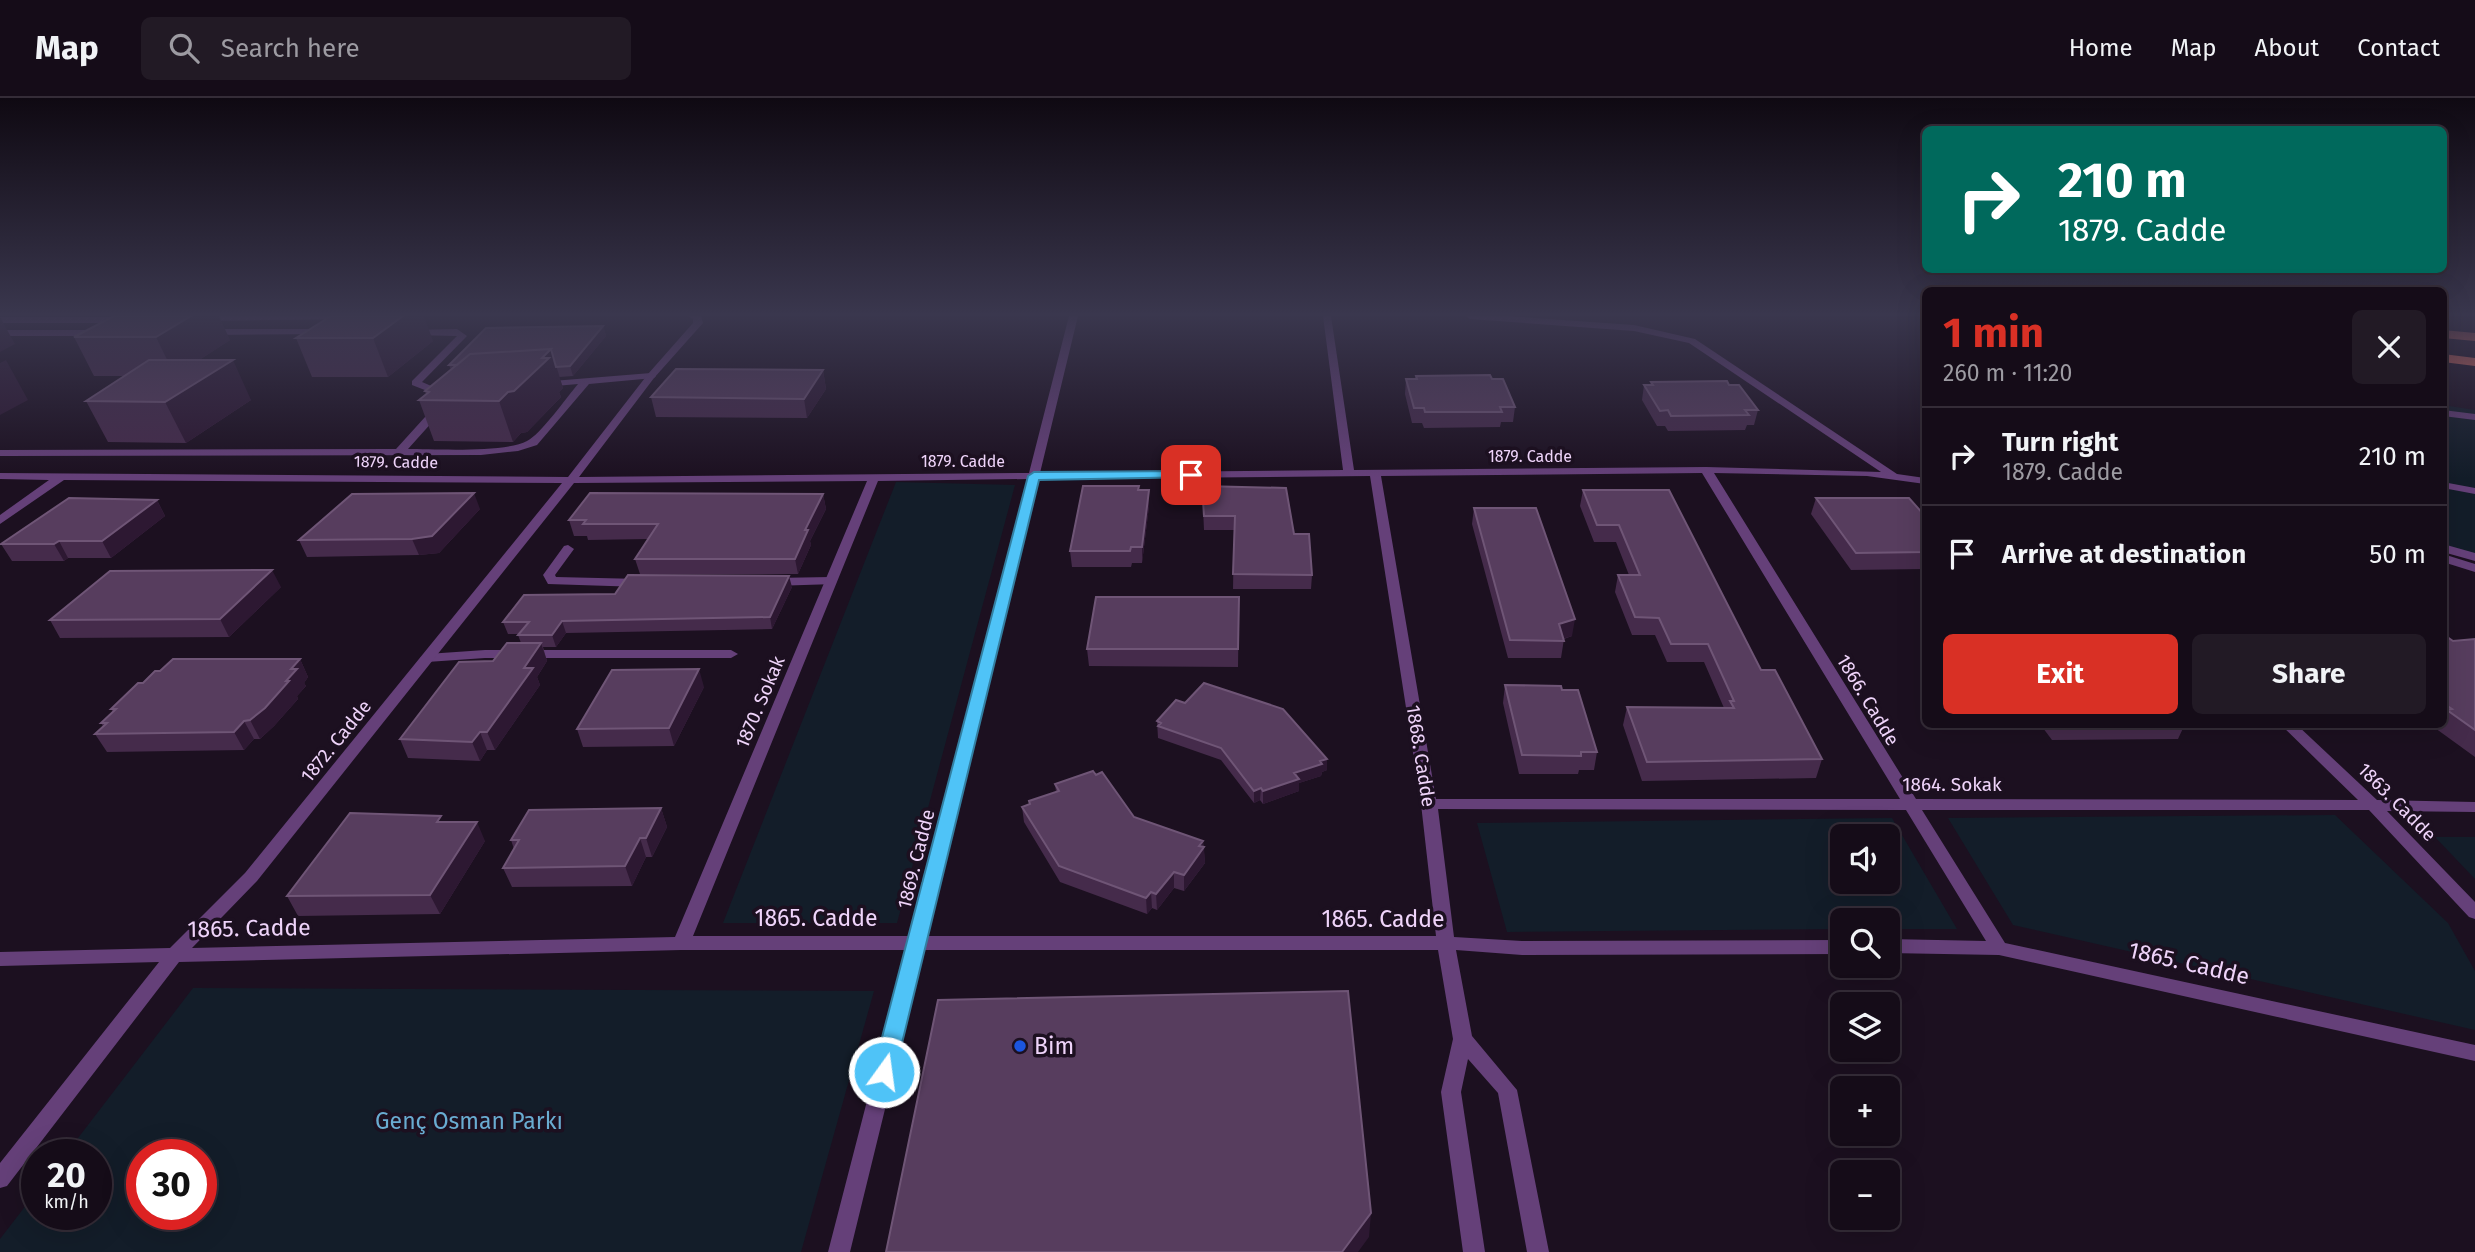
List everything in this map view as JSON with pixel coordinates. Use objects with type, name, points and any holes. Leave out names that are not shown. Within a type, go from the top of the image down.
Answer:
[{"type":"street","points":[[399,452],[457,389],[435,391],[416,383],[429,370]]},
{"type":"street","name":"1872. Cadde","points":[[0,1179],[175,954],[251,877],[571,480],[656,370]]},
{"type":"street","name":"1869. Cadde","points":[[839,1252],[1061,370]]},
{"type":"street","points":[[1335,370],[1349,473]]},
{"type":"street","points":[[1735,370],[1894,475]]},
{"type":"street","points":[[535,384],[651,376]]},
{"type":"street","points":[[0,453],[481,452],[533,443],[586,381]]},
{"type":"street","points":[[2447,414],[2475,417]]},
{"type":"street","name":"1879. Cadde","points":[[0,476],[571,480],[1706,470],[1894,475],[1922,480]]},
{"type":"street","name":"1866. Cadde","points":[[1706,470],[1999,948]]},
{"type":"street","name":"1868. Cadde","points":[[1375,473],[1429,804],[1446,943],[1463,1039],[1451,1092],[1474,1252]]},
{"type":"street","points":[[0,520],[62,476]]},
{"type":"street","name":"1870. Sokak","points":[[681,943],[874,477]]},
{"type":"street","points":[[2447,486],[2475,491]]},
{"type":"street","points":[[568,549],[549,575],[552,581],[657,582]]},
{"type":"street","points":[[2447,549],[2475,557]]},
{"type":"street","points":[[2447,559],[2475,568]]},
{"type":"street","points":[[764,582],[831,581]]},
{"type":"street","points":[[427,658],[485,654],[731,654]]},
{"type":"street","name":"1863. Cadde","points":[[2291,728],[2373,804],[2475,913]]},
{"type":"street","name":"1864. Sokak","points":[[1429,804],[2373,804],[2475,807]]},
{"type":"street","name":"1865. Cadde","points":[[0,959],[681,943],[1446,943],[1522,948],[1830,947]]},
{"type":"street","name":"1865. Cadde","points":[[1900,946],[1999,948],[2475,1053]]},
{"type":"street","points":[[1463,1039],[1507,1090],[1538,1252]]},
{"type":"green space","points":[[2447,406],[2475,410],[2475,560],[2447,552]]},
{"type":"green space","points":[[896,482],[1015,485],[897,923],[723,923]]},
{"type":"green space","points":[[2335,815],[2448,923],[2475,971],[2475,1030],[2013,925],[1948,818]]},
{"type":"green space","points":[[1892,818],[1896,824],[1830,824],[1830,894],[1900,894],[1900,832],[1957,929],[1900,929],[1900,908],[1830,908],[1830,929],[1507,932],[1477,823]]},
{"type":"green space","points":[[2435,837],[2475,837],[2475,879]]},
{"type":"green space","name":"Genç Osman Parkı","points":[[193,988],[874,991],[801,1252],[0,1252],[0,1239],[21,1212],[21,1230],[112,1230],[112,1139],[77,1139]]},
{"type":"building","points":[[134,370],[217,370],[165,402],[86,401]]},
{"type":"building","points":[[451,370],[536,370],[499,401],[419,400],[429,392],[425,391]]},
{"type":"building","points":[[675,370],[823,370],[804,399],[651,397]]},
{"type":"building","points":[[1490,375],[1492,379],[1503,379],[1515,407],[1500,407],[1502,412],[1425,412],[1424,408],[1414,408],[1406,379],[1417,379],[1416,376]]},
{"type":"building","points":[[1727,381],[1729,385],[1739,385],[1758,410],[1745,410],[1749,415],[1671,416],[1668,410],[1660,411],[1644,385],[1653,385],[1651,382]]},
{"type":"building","points":[[1083,486],[1139,486],[1138,490],[1149,490],[1142,547],[1131,547],[1130,551],[1070,551]]},
{"type":"building","points":[[1202,486],[1286,488],[1294,534],[1309,534],[1312,575],[1233,574],[1235,516],[1204,516]]},
{"type":"building","points":[[1583,490],[1669,490],[1761,670],[1775,670],[1822,759],[1647,762],[1627,707],[1734,708],[1730,701],[1734,701],[1708,644],[1671,644],[1659,618],[1635,617],[1618,575],[1640,575],[1619,525],[1597,525]]},
{"type":"building","points":[[474,493],[432,536],[412,539],[299,540],[352,494]]},
{"type":"building","points":[[590,493],[823,494],[805,530],[808,530],[795,559],[635,559],[658,524],[583,524],[586,520],[569,520]]},
{"type":"building","points":[[69,498],[157,500],[102,541],[1,544]]},
{"type":"building","points":[[1816,498],[1909,498],[1922,513],[1922,552],[1856,553]]},
{"type":"building","points":[[1474,508],[1536,508],[1575,619],[1559,624],[1564,641],[1510,640]]},
{"type":"building","points":[[272,570],[220,619],[50,620],[110,571]]},
{"type":"building","points":[[628,575],[789,576],[770,617],[562,621],[552,635],[518,635],[529,622],[503,622],[524,595],[615,594]]},
{"type":"building","points":[[1096,597],[1239,597],[1238,649],[1087,649]]},
{"type":"building","points":[[2447,637],[2453,641],[2475,639],[2475,730],[2447,710],[2452,709],[2447,706]]},
{"type":"building","points":[[507,643],[541,643],[524,668],[533,668],[487,732],[480,732],[472,742],[400,739],[459,662],[493,661]]},
{"type":"building","points":[[173,659],[300,659],[291,669],[297,669],[286,681],[289,681],[265,708],[250,720],[244,721],[234,732],[95,734],[107,723],[101,723],[116,709],[111,709],[138,683],[143,683]]},
{"type":"building","points":[[699,669],[669,728],[577,729],[612,670]]},
{"type":"building","points":[[1204,683],[1283,709],[1327,759],[1320,761],[1322,764],[1294,773],[1299,779],[1263,791],[1261,788],[1254,791],[1221,748],[1158,726],[1161,723],[1157,721],[1176,700],[1185,703]]},
{"type":"building","points":[[1505,685],[1561,686],[1562,690],[1578,690],[1597,752],[1581,752],[1581,756],[1522,755]]},
{"type":"building","points":[[1093,771],[1096,775],[1102,772],[1134,817],[1203,841],[1199,846],[1204,847],[1184,875],[1174,872],[1156,894],[1151,892],[1146,898],[1059,866],[1022,807],[1030,804],[1029,801],[1059,791],[1055,784]]},
{"type":"building","points":[[661,808],[646,838],[640,838],[625,866],[503,868],[519,840],[511,840],[529,810]]},
{"type":"building","points":[[350,813],[441,816],[437,822],[477,822],[430,895],[287,896]]},
{"type":"building","points":[[1348,991],[1371,1213],[1342,1252],[886,1252],[938,1000]]},
{"type":"place","name":"Bim","points":[[1020,1046]]},
{"type":"route","points":[[884,1072],[1034,476],[1191,475]]}]
